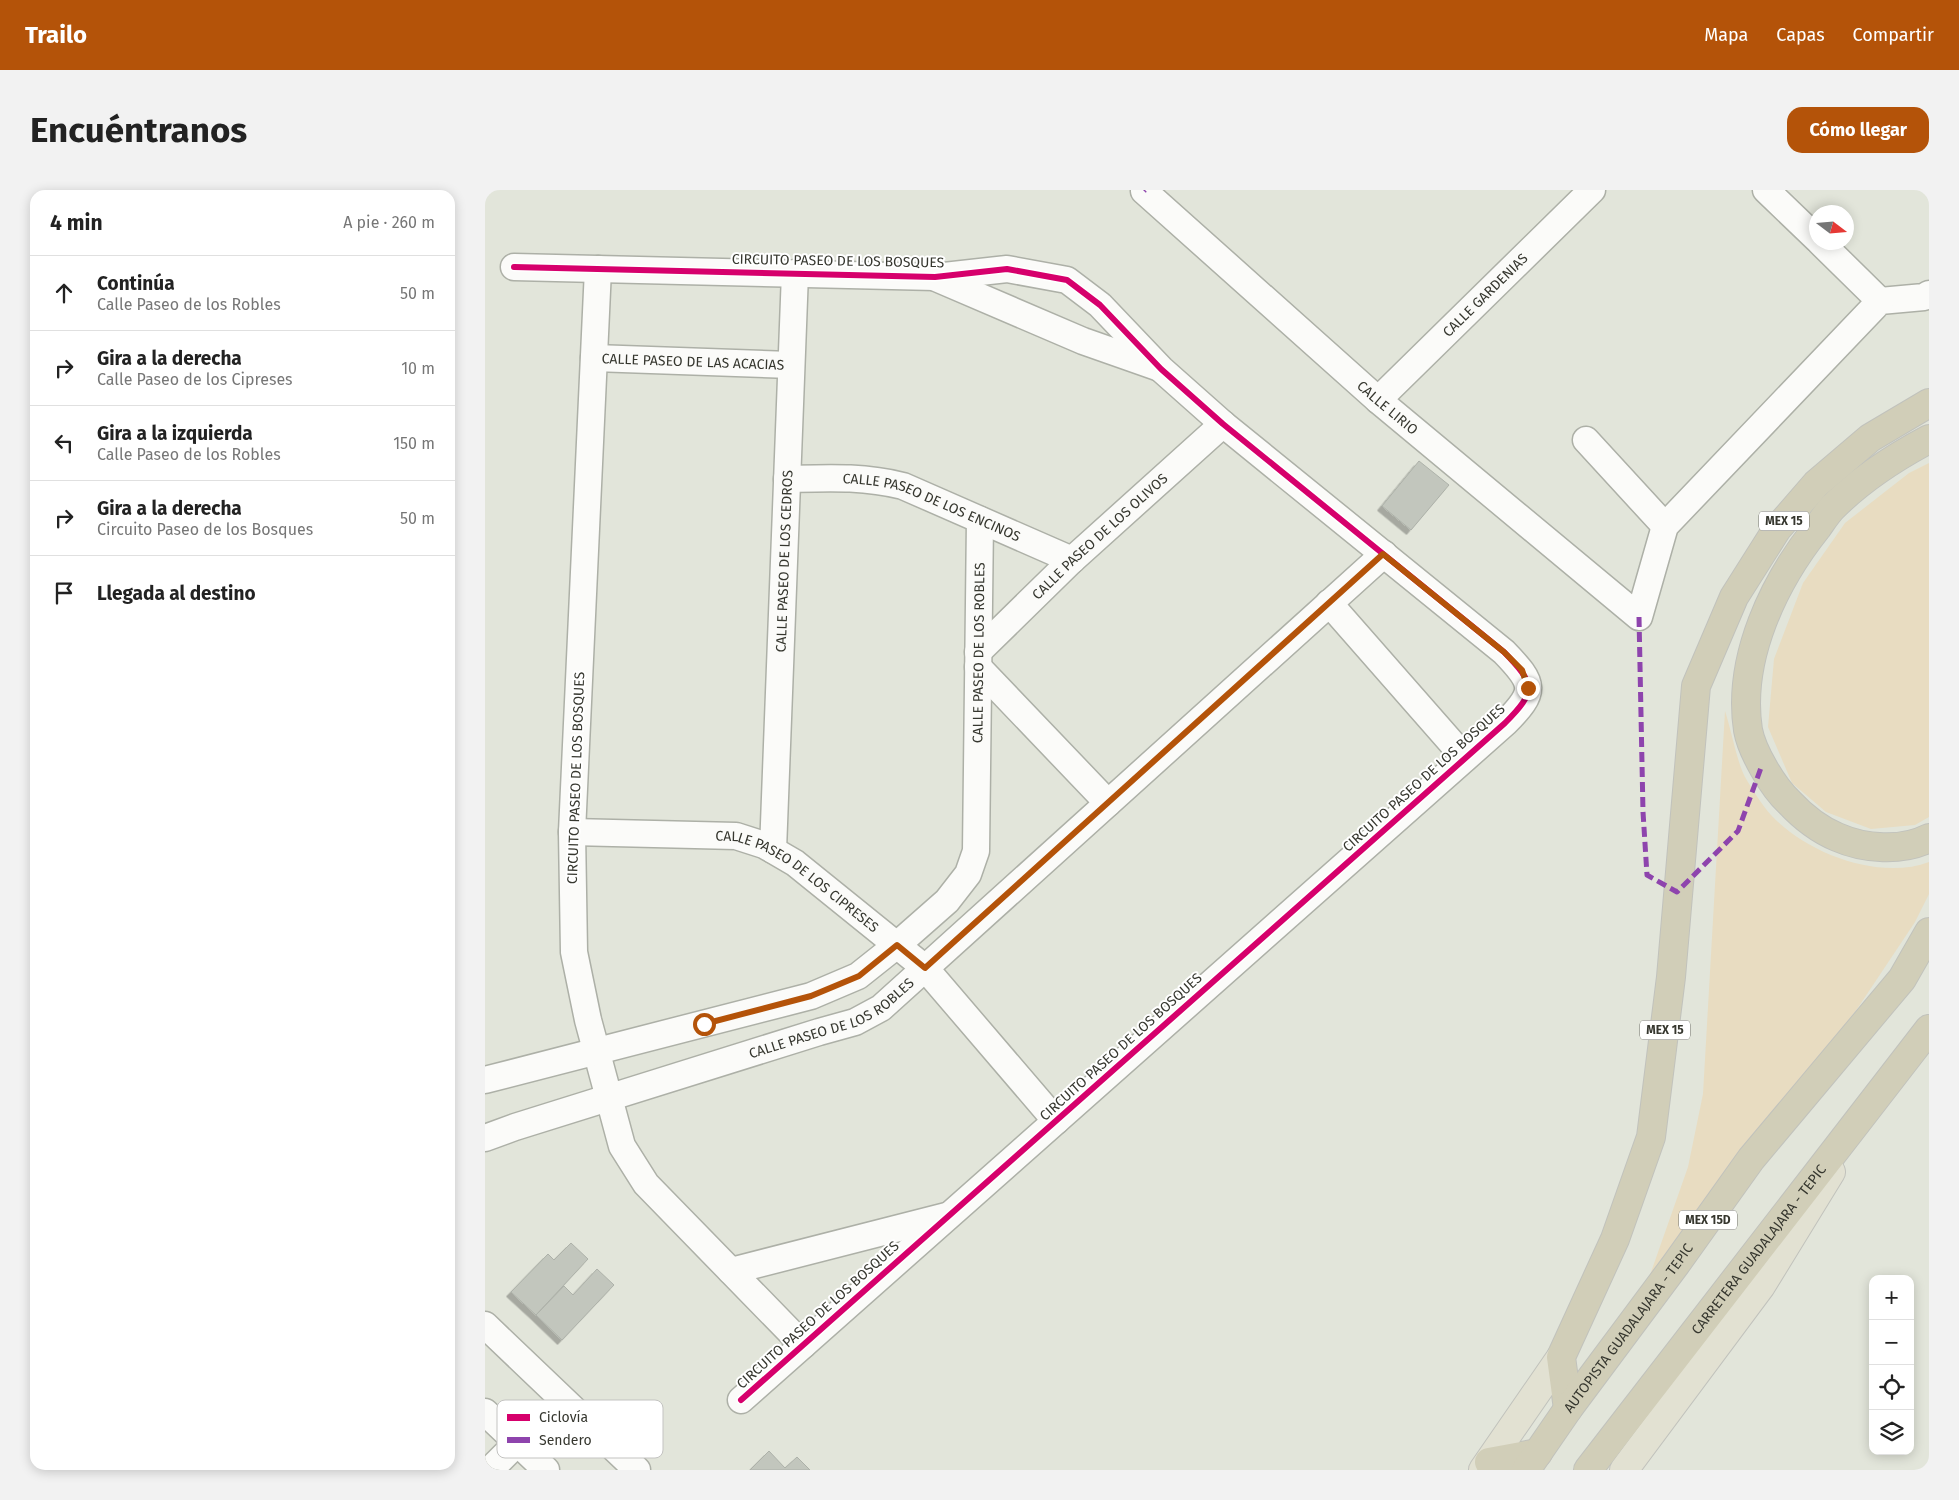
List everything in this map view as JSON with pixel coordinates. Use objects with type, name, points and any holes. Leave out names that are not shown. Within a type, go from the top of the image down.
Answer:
[{"type":"highway","name":"MEX 15","points":[[1561,1357],[1615,1239],[1651,1137],[1671,977],[1696,686],[1734,598],[1777,530],[1816,484],[1870,438],[1929,403]]},
{"type":"highway","name":"MEX 15","points":[[1929,439],[1875,472],[1833,507],[1798,551],[1772,599],[1760,630],[1751,664],[1747,698],[1749,732],[1762,765],[1777,790],[1801,815],[1815,826],[1822,831],[1849,842],[1867,846],[1899,846],[1921,842],[1929,838]]},
{"type":"highway","name":"AUTOPISTA GUADALAJARA - TEPIC","points":[[1532,1461],[1568,1409],[1677,1264],[1751,1159],[1902,979],[1929,932]]},
{"type":"highway","name":"CARRETERA GUADALAJARA - TEPIC","points":[[1588,1470],[1929,1029]]},
{"type":"highway","points":[[1561,1357],[1568,1409]]},
{"type":"highway","points":[[1486,1466],[1532,1461]]},
{"type":"main road","points":[[1624,1470],[1761,1286],[1877,1096]]},
{"type":"main road","name":"MEX 15","points":[[1486,1466],[1561,1357]]},
{"type":"street","name":"CALLE GARDENIAS","points":[[1378,400],[1592,190]]},
{"type":"street","points":[[1766,190],[1809,231]]},
{"type":"street","name":"CALLE LIRIO","points":[[1144,191],[1378,400],[1639,617],[1665,526]]},
{"type":"street","points":[[1828,250],[1880,301]]},
{"type":"street","name":"CIRCUITO PASEO DE LOS BOSQUES","points":[[514,267],[935,277],[1007,269],[1067,280],[1101,305],[1161,368],[1223,424],[1504,652],[1522,670],[1528,688],[1522,706],[1465,758],[741,1400]]},
{"type":"street","name":"CIRCUITO PASEO DE LOS BOSQUES","points":[[598,269],[572,832],[574,952],[588,1020],[622,1146],[646,1184],[803,1345]]},
{"type":"street","name":"CALLE PASEO DE LOS CEDROS","points":[[773,850],[795,274]]},
{"type":"street","name":"CIRCUITO PASEO DE LOS BOSQUES","points":[[935,277],[1083,341],[1161,368]]},
{"type":"street","points":[[1585,440],[1665,526],[1880,301],[1924,297],[1929,294]]},
{"type":"street","name":"CALLE PASEO DE LAS ACACIAS","points":[[593,358],[791,365]]},
{"type":"street","name":"CALLE PASEO DE LOS OLIVOS","points":[[978,660],[1072,560],[1223,424]]},
{"type":"street","name":"CALLE PASEO DE LOS ENCINOS","points":[[787,479],[878,479],[903,486],[1072,560]]},
{"type":"street","name":"CALLE PASEO DE LOS ROBLES","points":[[485,1080],[811,996],[859,976],[947,901],[968,874],[976,851],[980,520]]},
{"type":"street","name":"CALLE PASEO DE LOS ROBLES","points":[[485,1138],[515,1127],[855,1022],[881,1008],[1383,554]]},
{"type":"street","points":[[1329,603],[1465,758]]},
{"type":"street","points":[[978,660],[1108,803]]},
{"type":"street","name":"CALLE PASEO DE LOS CIPRESES","points":[[572,832],[735,836],[764,845],[795,863],[925,968],[1056,1121]]},
{"type":"street","name":"CIRCUITO PASEO DE LOS BOSQUES","points":[[731,1271],[949,1215]]},
{"type":"street","points":[[485,1325],[564,1400]]},
{"type":"street","points":[[485,1412],[497,1424]]},
{"type":"street","points":[[490,1470],[502,1458]]},
{"type":"street","points":[[533,1458],[546,1470]]},
{"type":"street","points":[[624,1458],[637,1470]]},
{"type":"shaded area","points":[[1929,463],[1929,817],[1915,825],[1871,829],[1826,812],[1792,783],[1768,727],[1774,659],[1803,583],[1845,523],[1909,473]]},
{"type":"shaded area","points":[[1725,711],[1739,763],[1745,777],[1771,815],[1786,829],[1823,852],[1844,860],[1888,868],[1909,867],[1929,862],[1929,894],[1915,922],[1857,1009],[1644,1292],[1688,1167],[1703,1094]]},
{"type":"building","points":[[1419,461],[1449,485],[1411,530],[1382,506]]},
{"type":"building","points":[[571,1243],[588,1259],[536,1315],[511,1292],[548,1254],[554,1260]]},
{"type":"building","points":[[597,1269],[614,1285],[562,1340],[536,1315],[564,1286],[573,1295]]},
{"type":"building","points":[[769,1451],[785,1468],[797,1457],[810,1470],[750,1470]]},
{"type":"marked path","points":[[1639,617],[1643,812],[1647,875],[1677,892],[1738,831],[1762,765]]},
{"type":"cycle path","points":[[514,267],[935,277],[1007,269],[1067,280],[1100,305],[1161,369],[1223,424],[1504,652],[1522,672],[1528,688],[1523,703],[1505,723],[741,1400]]},
{"type":"route","points":[[704,1024],[811,996],[859,976],[897,945],[925,968],[1383,554],[1504,652],[1522,670],[1528,688]]}]
